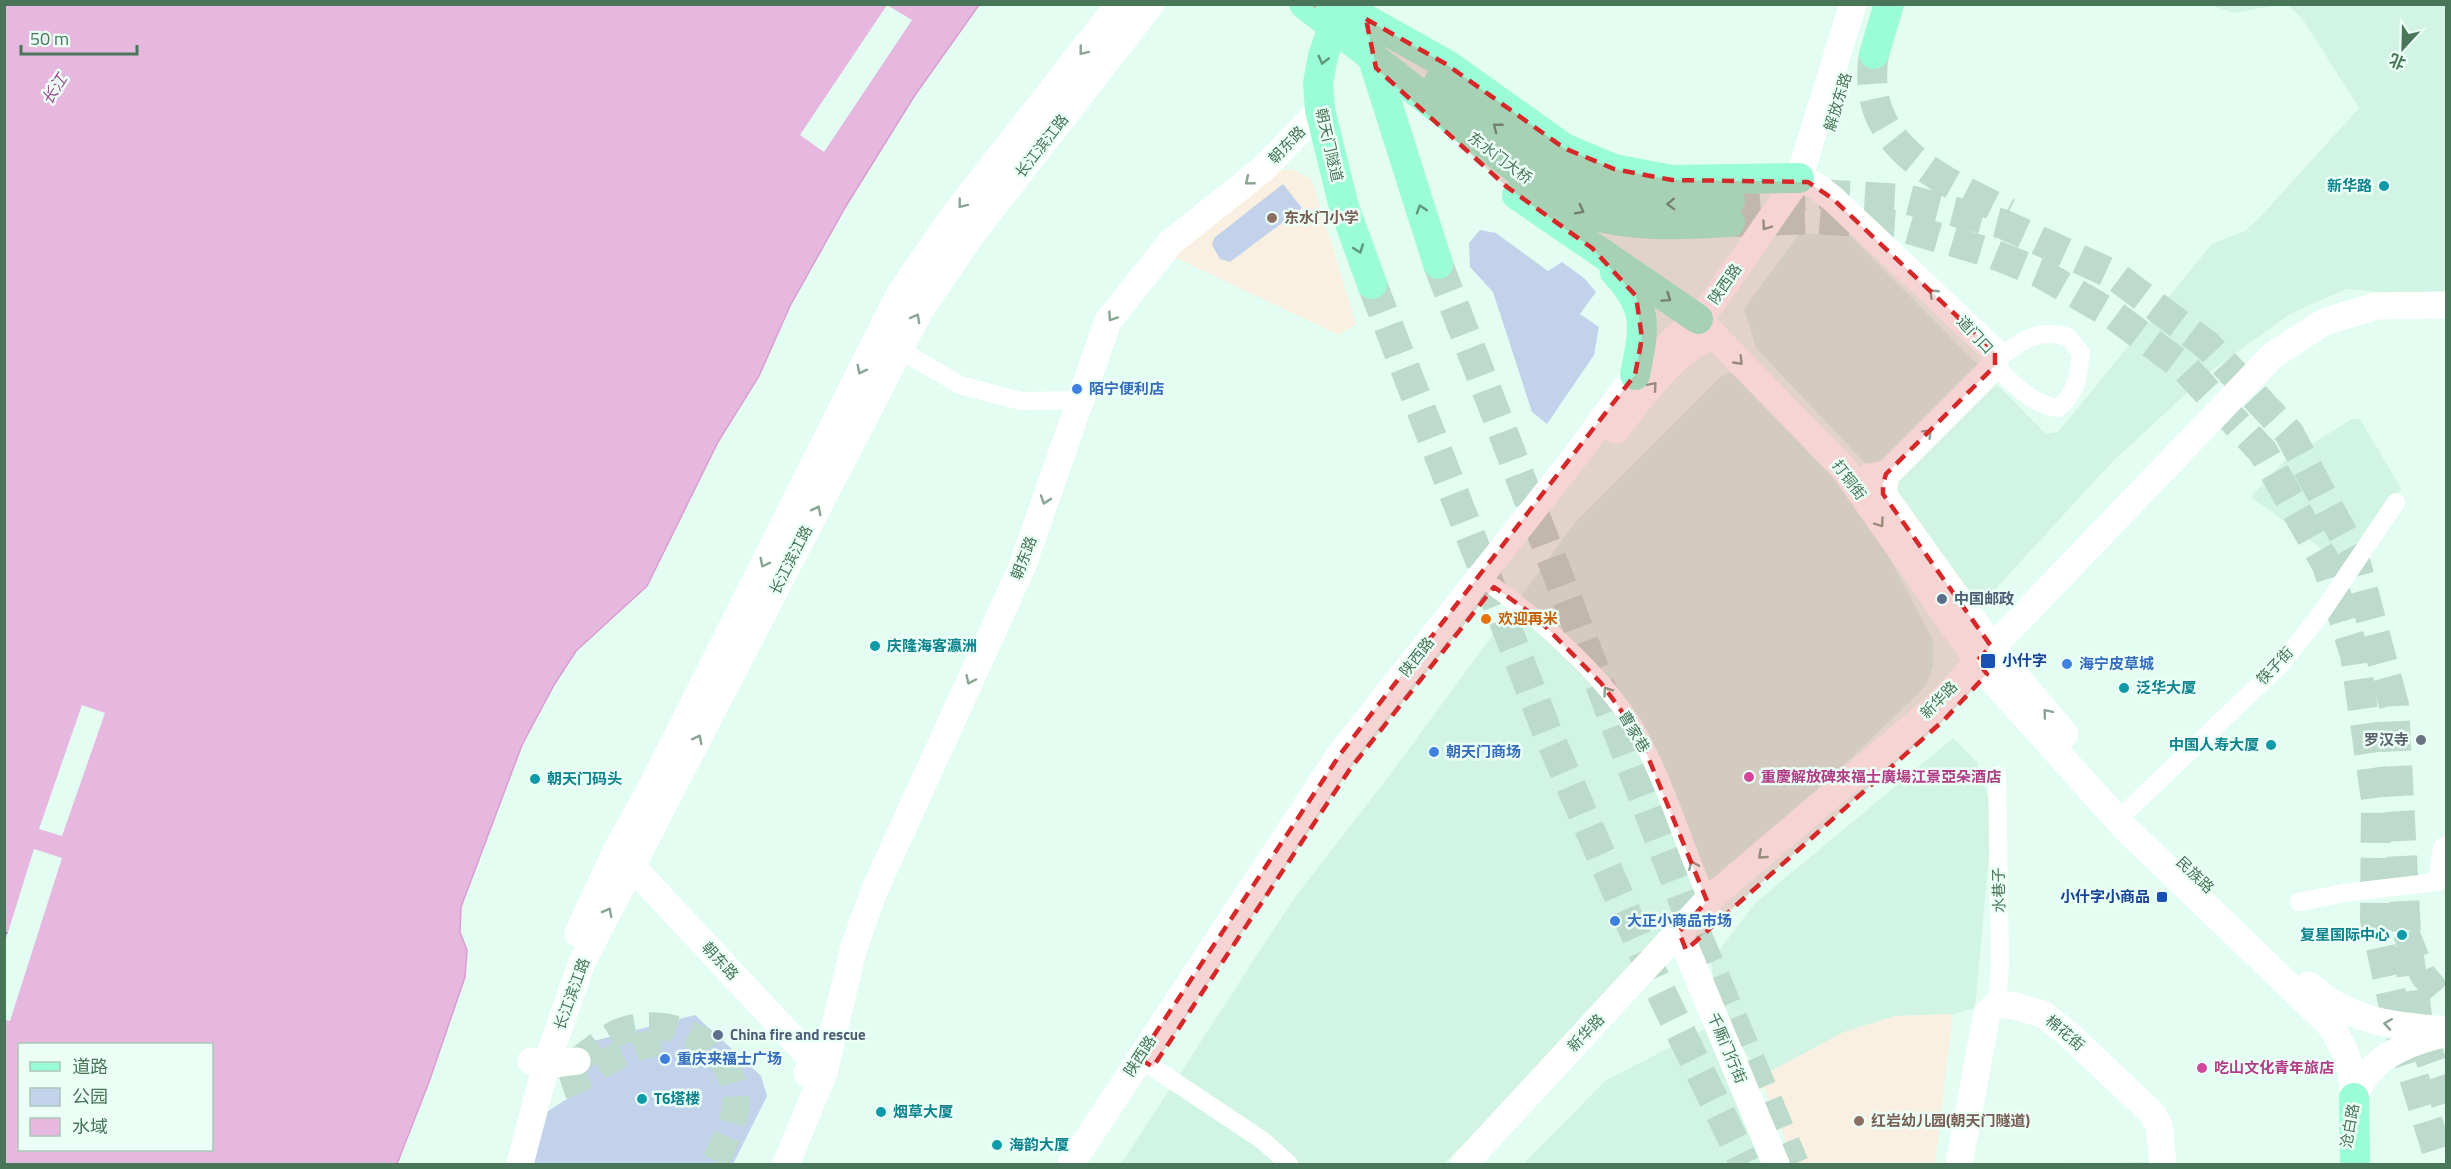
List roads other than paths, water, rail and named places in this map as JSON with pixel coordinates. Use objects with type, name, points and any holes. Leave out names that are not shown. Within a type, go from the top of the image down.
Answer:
[{"type":"main road","name":"长江滨江路","points":[[620,867],[651,788],[899,295],[951,219],[1119,4]]},
{"type":"main road","name":"长江滨江路","points":[[520,1164],[568,954],[620,867],[919,312],[972,234],[1152,4]]},
{"type":"main road","name":"东水门大桥","points":[[1304,4],[1344,9],[1508,165],[1546,192],[1589,214],[1620,222],[1668,225],[1731,200]]},
{"type":"main road","name":"解放东路","points":[[1799,178],[1853,4]]},
{"type":"main road","name":"解放东路","points":[[1833,199],[1821,177],[1821,159],[1869,4]]},
{"type":"main road","points":[[1874,54],[1889,4]]},
{"type":"main road","name":"朝天门隧道","points":[[1344,9],[1323,56],[1318,83],[1320,110],[1344,207],[1372,284]]},
{"type":"main road","points":[[1344,9],[1446,64],[1564,148],[1614,169],[1672,180],[1731,200],[1799,178]]},
{"type":"main road","points":[[1344,9],[1438,127],[1507,187],[1592,248],[1636,286],[1706,327]]},
{"type":"main road","points":[[1344,9],[1370,48],[1438,264]]},
{"type":"main road","name":"朝东路","points":[[786,1164],[854,947],[874,891],[1022,567],[1108,321],[1170,243],[1264,168],[1320,110]]},
{"type":"main road","name":"道门口","points":[[1799,178],[1818,187],[1833,199],[1995,352],[1996,363],[1886,474]]},
{"type":"main road","name":"陕西路","points":[[1071,1164],[1146,1063],[1350,769],[1620,424],[1672,364],[1693,345],[1706,327],[1710,306],[1799,178]]},
{"type":"main road","points":[[1635,375],[1642,338],[1642,318],[1636,286]]},
{"type":"main road","name":"新华路","points":[[1989,660],[2273,356],[2324,322],[2376,306],[2446,305]]},
{"type":"main road","name":"新华路","points":[[1464,1164],[1712,910],[1989,660],[2284,367],[2330,335],[2382,320],[2446,317]]},
{"type":"main road","name":"陕西路","points":[[1091,1164],[1146,1063],[1341,753],[1568,466],[1635,375],[1670,340],[1706,327]]},
{"type":"main road","name":"打铜街","points":[[1706,327],[1844,469],[1989,660]]},
{"type":"main road","points":[[1844,469],[1862,478],[1886,474]]},
{"type":"main road","name":"打铜街","points":[[1886,474],[1883,494],[1989,660]]},
{"type":"main road","name":"民族路","points":[[1989,660],[2129,809],[2318,993],[2350,1014],[2390,1025],[2446,1031]]},
{"type":"main road","name":"民族路","points":[[1989,660],[2125,828],[2330,1025],[2349,1058],[2353,1072],[2354,1098]]},
{"type":"main road","name":"朝东路","points":[[620,867],[816,1073]]},
{"type":"main road","name":"新华路","points":[[1487,1164],[1683,941]]},
{"type":"main road","name":"千厮门行街","points":[[1683,941],[1776,1164]]},
{"type":"main road","points":[[1959,1164],[1987,1013],[1997,1005]]},
{"type":"main road","name":"棉花街","points":[[1997,1005],[2011,1005],[2043,1014],[2068,1034],[2152,1113],[2159,1126],[2163,1164]]},
{"type":"main road","name":"沧白路","points":[[2343,1164],[2354,1098],[2368,1075],[2395,1050],[2410,1042],[2446,1031]]},
{"type":"main road","points":[[541,1076],[577,1061]]},
{"type":"main road","name":"朝东路","points":[[769,1164],[816,1073]]},
{"type":"main road","name":"长江滨江路","points":[[502,1164],[541,1076]]},
{"type":"main road","points":[[2354,1098],[2355,1164]]},
{"type":"street","points":[[2042,332],[2068,337],[2081,353],[2077,384],[2068,400],[2058,408],[2043,406],[2030,398],[1996,363],[2023,339],[2042,332]]},
{"type":"street","points":[[900,350],[960,385],[1021,401],[1080,400]]},
{"type":"street","name":"筷子街","points":[[2129,809],[2280,664],[2320,615],[2396,502]]},
{"type":"street","name":"曹家巷","points":[[1494,587],[1536,617],[1601,683],[1639,735],[1712,910]]},
{"type":"street","name":"水巷子","points":[[1997,775],[2000,964],[1997,1005]]},
{"type":"street","points":[[2299,902],[2344,893],[2436,882],[2442,848],[2446,845]]},
{"type":"street","points":[[1146,1063],[1262,1140],[1289,1164]]},
{"type":"water","name":"长江","points":[[5,5],[979,5],[915,95],[846,206],[790,306],[759,376],[718,442],[647,586],[576,651],[554,685],[522,745],[461,907],[460,932],[467,950],[465,977],[429,1082],[397,1164],[5,1164]]},
{"type":"tunnel","points":[[1874,54],[1873,86],[1879,113],[1892,136],[1909,155],[1931,172],[2008,213]]},
{"type":"tunnel","points":[[1730,200],[1818,194],[1905,199],[2003,224],[2114,275],[2207,345],[2289,433],[2353,553],[2394,705],[2406,933],[2418,1024],[2446,1103]]},
{"type":"tunnel","points":[[1730,222],[1817,219],[1895,225],[1991,253],[2042,274],[2115,316],[2186,369],[2263,452],[2327,565],[2355,655],[2376,799],[2375,920],[2399,1030],[2441,1164]]},
{"type":"tunnel","points":[[1438,264],[1693,926],[1794,1164]]},
{"type":"tunnel","points":[[1372,284],[1548,734],[1659,988],[1745,1164]]},
{"type":"tunnel","points":[[2406,933],[2423,975],[2446,1002]]},
{"type":"tunnel","points":[[577,1061],[603,1041],[619,1032],[637,1027],[656,1026],[674,1029],[706,1044],[729,1072],[736,1099],[730,1128],[714,1164]]},
{"type":"tunnel","points":[[562,1086],[638,1047],[667,1044]]},
{"type":"place","name":"新华路","points":[[2384,186]]},
{"type":"place","name":"东水门小学","points":[[1272,218]]},
{"type":"place","name":"陌宁便利店","points":[[1077,389]]},
{"type":"place","name":"中国邮政","points":[[1942,599]]},
{"type":"place","name":"欢迎再米","points":[[1486,619]]},
{"type":"place","name":"庆隆海客瀛洲","points":[[875,646]]},
{"type":"place","name":"小什字","points":[[1988,661]]},
{"type":"place","name":"海宁皮草城","points":[[2067,664]]},
{"type":"place","name":"泛华大厦","points":[[2124,688]]},
{"type":"place","name":"罗汉寺","points":[[2421,740]]},
{"type":"place","name":"中国人寿大厦","points":[[2271,745]]},
{"type":"place","name":"朝天门商场","points":[[1434,752]]},
{"type":"place","name":"重慶解放碑來福士廣場江景亞朵酒店","points":[[1749,777]]},
{"type":"place","name":"朝天门码头","points":[[535,779]]},
{"type":"place","name":"小什字小商品","points":[[2162,897]]},
{"type":"place","name":"大正小商品市场","points":[[1615,921]]},
{"type":"place","name":"复星国际中心","points":[[2402,935]]},
{"type":"place","name":"China fire and rescue","points":[[718,1035]]},
{"type":"place","name":"重庆来福士广场","points":[[665,1059]]},
{"type":"place","name":"吃山文化青年旅店","points":[[2202,1068]]},
{"type":"place","name":"T6塔楼","points":[[642,1099]]},
{"type":"place","name":"烟草大厦","points":[[881,1112]]},
{"type":"place","name":"红岩幼儿园(朝天门隧道)","points":[[1859,1121]]},
{"type":"place","name":"海韵大厦","points":[[997,1145]]}]
